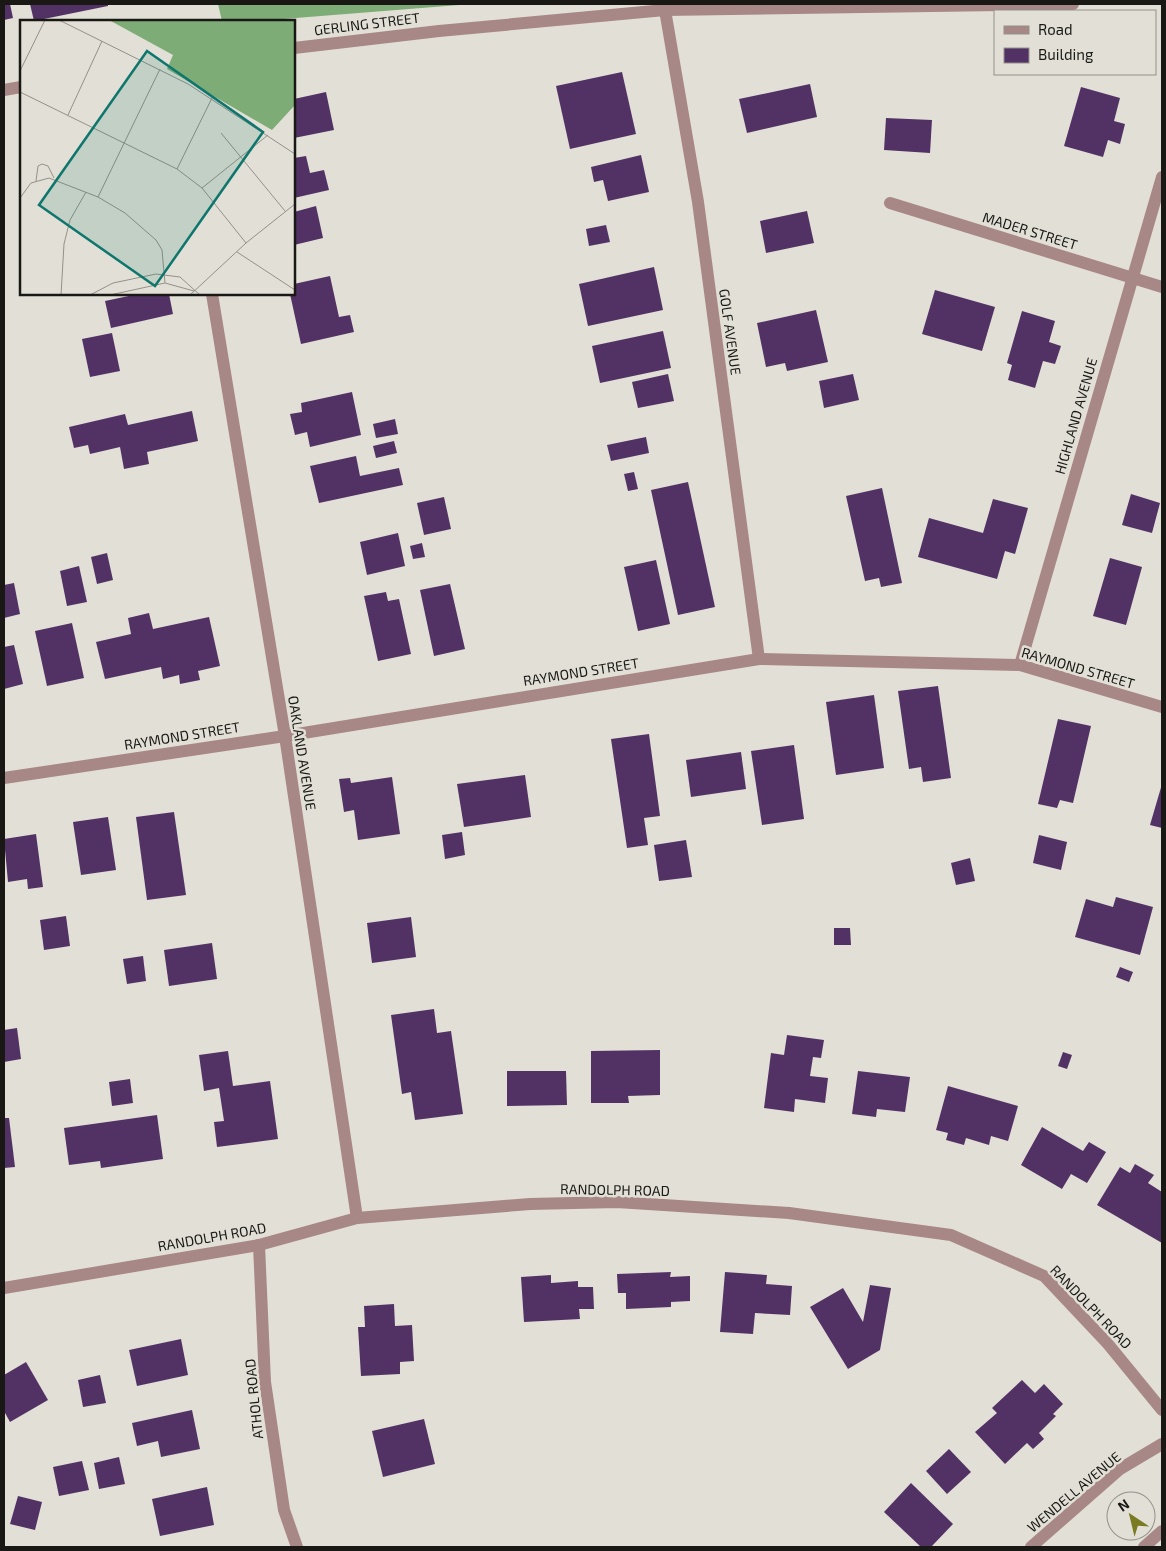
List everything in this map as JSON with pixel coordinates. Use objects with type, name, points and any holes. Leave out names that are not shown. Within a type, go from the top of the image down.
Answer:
[{"type":"street","name":"GERLING STREET","points":[[295,48],[439,31],[665,10],[1073,4]]},
{"type":"street","name":"GOLF AVENUE","points":[[665,10],[698,202],[759,659]]},
{"type":"street","points":[[4,90],[20,87]]},
{"type":"street","name":"HIGHLAND AVENUE","points":[[1020,664],[1162,177]]},
{"type":"street","name":"MADER STREET","points":[[890,202],[1162,287]]},
{"type":"street","name":"OAKLAND AVENUE","points":[[212,295],[285,736],[357,1218]]},
{"type":"street","name":"RAYMOND STREET","points":[[4,778],[285,736],[759,659],[1020,664],[1162,707]]},
{"type":"street","name":"RANDOLPH ROAD","points":[[4,1288],[258,1245],[357,1218],[530,1204],[617,1202],[788,1213],[951,1235],[1044,1276],[1108,1344],[1162,1410]]},
{"type":"street","name":"ATHOL ROAD","points":[[258,1245],[265,1382],[284,1510],[297,1547]]},
{"type":"street","name":"WENDELL AVENUE","points":[[1031,1547],[1120,1469],[1162,1444]]},
{"type":"street","points":[[1144,1547],[1162,1531]]},
{"type":"green space","points":[[218,4],[472,4],[271,20],[222,20]]},
{"type":"building","points":[[4,4],[10,4],[13,18],[4,20]]},
{"type":"building","points":[[30,4],[108,4],[108,6],[34,20]]},
{"type":"building","points":[[622,72],[636,134],[570,149],[556,86]]},
{"type":"building","points":[[810,84],[817,117],[747,133],[739,99]]},
{"type":"building","points":[[1081,87],[1120,98],[1114,121],[1125,124],[1120,144],[1108,140],[1103,157],[1064,146]]},
{"type":"building","points":[[326,92],[334,130],[295,138],[295,99]]},
{"type":"building","points":[[886,118],[932,120],[930,153],[884,150]]},
{"type":"building","points":[[641,155],[649,192],[608,201],[603,180],[594,182],[591,167]]},
{"type":"building","points":[[306,156],[310,173],[324,170],[329,190],[295,198],[295,158]]},
{"type":"building","points":[[316,206],[323,238],[295,245],[295,212]]},
{"type":"building","points":[[807,211],[814,243],[766,253],[760,221]]},
{"type":"building","points":[[606,225],[610,242],[589,246],[586,229]]},
{"type":"building","points":[[654,267],[663,310],[588,326],[579,284]]},
{"type":"building","points":[[330,276],[339,317],[350,315],[354,332],[301,344],[290,295],[295,295],[295,284]]},
{"type":"building","points":[[935,290],[995,307],[982,351],[922,334]]},
{"type":"building","points":[[133,295],[169,295],[173,314],[111,328],[105,301]]},
{"type":"building","points":[[816,310],[828,362],[787,371],[785,363],[766,367],[757,323]]},
{"type":"building","points":[[1022,311],[1055,321],[1049,342],[1061,346],[1055,364],[1043,361],[1035,388],[1008,380],[1012,365],[1007,363]]},
{"type":"building","points":[[663,331],[671,368],[600,383],[592,346]]},
{"type":"building","points":[[112,333],[120,371],[90,377],[82,339]]},
{"type":"building","points":[[668,374],[674,401],[638,408],[632,382]]},
{"type":"building","points":[[853,374],[859,400],[824,408],[819,381]]},
{"type":"building","points":[[352,392],[361,435],[310,447],[307,432],[295,435],[290,414],[302,412],[301,403]]},
{"type":"building","points":[[192,411],[198,441],[147,452],[149,464],[124,469],[120,447],[90,454],[88,445],[74,448],[69,427],[125,414],[128,425]]},
{"type":"building","points":[[395,419],[398,434],[376,438],[373,424]]},
{"type":"building","points":[[646,437],[649,453],[611,461],[607,445]]},
{"type":"building","points":[[394,441],[397,453],[376,458],[373,446]]},
{"type":"building","points":[[356,456],[360,476],[399,468],[403,485],[319,503],[310,466]]},
{"type":"building","points":[[634,472],[638,489],[628,491],[624,474]]},
{"type":"building","points":[[688,482],[715,607],[678,615],[651,490]]},
{"type":"building","points":[[882,488],[902,583],[881,587],[879,578],[865,581],[846,496]]},
{"type":"building","points":[[1131,494],[1160,503],[1152,533],[1122,525]]},
{"type":"building","points":[[444,497],[451,529],[424,535],[417,503]]},
{"type":"building","points":[[993,499],[1028,508],[1015,554],[1005,551],[997,579],[918,557],[929,518],[983,533]]},
{"type":"building","points":[[398,533],[405,566],[367,575],[360,542]]},
{"type":"building","points":[[422,543],[425,557],[413,559],[410,546]]},
{"type":"building","points":[[107,553],[113,580],[97,584],[91,557]]},
{"type":"building","points":[[1110,558],[1142,567],[1126,625],[1093,616]]},
{"type":"building","points":[[656,560],[670,624],[638,631],[624,567]]},
{"type":"building","points":[[79,566],[87,602],[67,606],[60,571]]},
{"type":"building","points":[[14,583],[20,614],[4,618],[4,585]]},
{"type":"building","points":[[450,584],[465,649],[434,656],[420,590]]},
{"type":"building","points":[[386,592],[388,601],[399,599],[411,654],[378,661],[364,596]]},
{"type":"building","points":[[149,613],[153,629],[209,617],[220,666],[198,671],[200,680],[180,684],[179,675],[163,679],[161,667],[105,679],[96,642],[131,634],[128,618]]},
{"type":"building","points":[[72,623],[84,678],[47,686],[35,631]]},
{"type":"building","points":[[14,645],[23,684],[4,689],[4,647]]},
{"type":"building","points":[[938,686],[951,778],[923,782],[921,767],[909,769],[898,691]]},
{"type":"building","points":[[874,695],[884,768],[836,775],[826,702]]},
{"type":"building","points":[[1058,719],[1091,726],[1073,803],[1060,800],[1057,808],[1038,804]]},
{"type":"building","points":[[649,734],[660,816],[644,818],[648,845],[627,848],[611,739]]},
{"type":"building","points":[[794,745],[804,819],[762,825],[751,751]]},
{"type":"building","points":[[741,752],[746,789],[691,797],[686,760]]},
{"type":"building","points":[[525,775],[531,817],[464,827],[457,784]]},
{"type":"building","points":[[392,777],[400,834],[358,840],[354,810],[344,812],[339,779],[350,778],[351,783]]},
{"type":"building","points":[[1162,784],[1162,828],[1150,825]]},
{"type":"building","points":[[174,812],[186,895],[147,900],[136,817]]},
{"type":"building","points":[[108,817],[116,870],[81,875],[73,822]]},
{"type":"building","points":[[462,832],[465,855],[445,859],[442,835]]},
{"type":"building","points":[[36,834],[43,887],[28,889],[27,879],[8,882],[4,839]]},
{"type":"building","points":[[1039,835],[1067,842],[1061,870],[1033,863]]},
{"type":"building","points":[[686,840],[692,877],[659,881],[654,845]]},
{"type":"building","points":[[970,858],[975,881],[956,885],[951,863]]},
{"type":"building","points":[[1116,897],[1153,907],[1140,955],[1075,937],[1086,899],[1113,907]]},
{"type":"building","points":[[66,916],[70,946],[44,950],[40,920]]},
{"type":"building","points":[[411,917],[416,957],[372,963],[367,923]]},
{"type":"building","points":[[834,928],[850,928],[851,945],[834,945]]},
{"type":"building","points":[[212,943],[217,979],[169,986],[164,950]]},
{"type":"building","points":[[143,956],[146,981],[127,984],[123,959]]},
{"type":"building","points":[[1120,967],[1133,972],[1129,982],[1116,977]]},
{"type":"building","points":[[434,1009],[437,1033],[451,1031],[463,1114],[415,1120],[411,1092],[402,1094],[391,1015]]},
{"type":"building","points":[[17,1028],[21,1059],[4,1062],[4,1030]]},
{"type":"building","points":[[787,1035],[824,1040],[821,1058],[813,1057],[810,1076],[828,1078],[825,1103],[795,1099],[794,1112],[764,1108],[771,1053],[784,1055]]},
{"type":"building","points":[[660,1050],[660,1095],[628,1096],[629,1103],[591,1103],[591,1051]]},
{"type":"building","points":[[228,1051],[233,1086],[270,1081],[278,1139],[217,1147],[214,1122],[224,1121],[219,1088],[204,1091],[199,1055]]},
{"type":"building","points":[[1063,1052],[1072,1055],[1067,1069],[1058,1066]]},
{"type":"building","points":[[507,1071],[566,1071],[567,1105],[507,1106]]},
{"type":"building","points":[[858,1071],[910,1077],[905,1112],[877,1109],[876,1117],[852,1114]]},
{"type":"building","points":[[130,1079],[133,1103],[112,1106],[109,1082]]},
{"type":"building","points":[[948,1086],[1018,1106],[1008,1141],[991,1136],[989,1145],[966,1138],[964,1145],[946,1140],[948,1133],[936,1130]]},
{"type":"building","points":[[157,1115],[163,1159],[101,1168],[100,1161],[69,1165],[64,1128]]},
{"type":"building","points":[[4,1118],[9,1118],[15,1167],[4,1168]]},
{"type":"building","points":[[1042,1127],[1083,1151],[1089,1142],[1106,1152],[1087,1183],[1071,1174],[1062,1189],[1021,1165]]},
{"type":"building","points":[[1135,1164],[1154,1175],[1148,1183],[1162,1192],[1162,1243],[1097,1205],[1120,1167],[1130,1173]]},
{"type":"building","points":[[671,1272],[670,1277],[690,1276],[690,1301],[671,1302],[671,1307],[626,1309],[626,1293],[618,1293],[617,1274]]},
{"type":"building","points":[[725,1272],[767,1275],[766,1284],[792,1286],[790,1315],[755,1313],[753,1334],[720,1332]]},
{"type":"building","points":[[551,1275],[551,1283],[578,1281],[578,1287],[593,1287],[594,1309],[579,1309],[580,1319],[524,1322],[521,1277]]},
{"type":"building","points":[[870,1285],[891,1288],[880,1350],[848,1369],[810,1307],[843,1288],[863,1322]]},
{"type":"building","points":[[394,1304],[395,1326],[412,1325],[414,1361],[400,1362],[400,1374],[361,1376],[358,1327],[365,1327],[364,1306]]},
{"type":"building","points":[[181,1339],[188,1375],[137,1386],[129,1350]]},
{"type":"building","points":[[26,1362],[48,1400],[10,1422],[4,1411],[4,1375]]},
{"type":"building","points":[[100,1375],[106,1403],[83,1407],[78,1380]]},
{"type":"building","points":[[1022,1380],[1035,1393],[1044,1384],[1063,1404],[1053,1414],[1056,1416],[1039,1433],[1044,1439],[1033,1449],[1027,1443],[1005,1464],[975,1432],[997,1413],[992,1408]]},
{"type":"building","points":[[192,1410],[200,1449],[161,1457],[158,1441],[137,1446],[132,1423]]},
{"type":"building","points":[[424,1419],[435,1464],[383,1477],[372,1431]]},
{"type":"building","points":[[949,1449],[971,1472],[947,1494],[926,1471]]},
{"type":"building","points":[[119,1457],[125,1484],[99,1489],[94,1463]]},
{"type":"building","points":[[82,1461],[89,1490],[59,1496],[53,1467]]},
{"type":"building","points":[[911,1483],[953,1524],[931,1547],[921,1547],[884,1512]]},
{"type":"building","points":[[207,1487],[214,1525],[160,1536],[152,1499]]},
{"type":"building","points":[[18,1496],[42,1502],[35,1530],[10,1524]]}]
